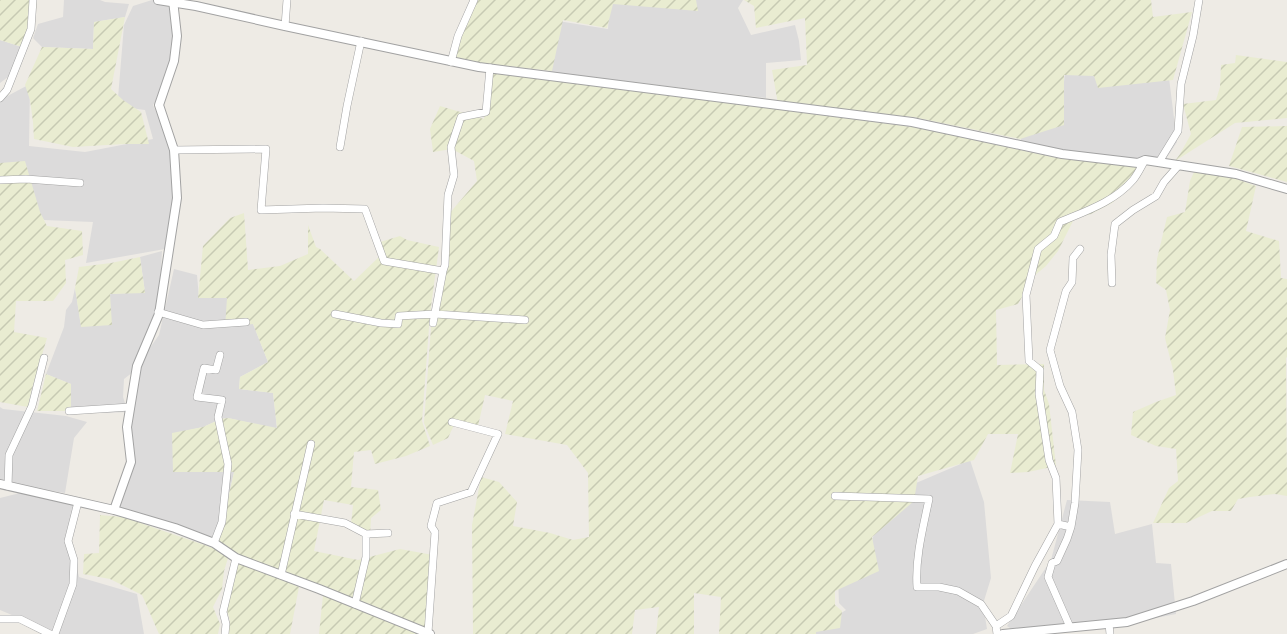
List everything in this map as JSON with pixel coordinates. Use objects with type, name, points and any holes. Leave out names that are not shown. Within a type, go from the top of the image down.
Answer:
[{"type":"street","points":[[0,98],[7,90],[32,28],[33,0]]},
{"type":"street","points":[[158,0],[173,1],[451,62],[912,122],[1062,154],[1137,163],[1145,160],[1236,174],[1287,189]]},
{"type":"street","points":[[285,26],[287,0]]},
{"type":"street","points":[[451,62],[458,36],[474,0]]},
{"type":"street","points":[[1159,162],[1178,131],[1181,84],[1199,0]]},
{"type":"street","points":[[114,510],[131,462],[127,427],[137,366],[159,314],[177,198],[174,150],[159,105],[174,61],[177,36],[173,1]]},
{"type":"street","points":[[340,147],[361,41]]},
{"type":"street","points":[[433,323],[446,265],[448,195],[454,175],[451,147],[461,117],[486,112],[490,68]]},
{"type":"street","points":[[174,150],[266,149],[261,210],[365,209],[384,261],[443,271]]},
{"type":"street","points":[[836,496],[929,499],[918,556],[916,587],[939,587],[958,591],[981,604],[996,630],[1011,616],[1058,524],[1056,478],[1049,460],[1039,394],[1040,370],[1029,361],[1026,295],[1038,249],[1054,236],[1060,222],[1116,196],[1133,179],[1145,160]]},
{"type":"street","points":[[1112,283],[1111,255],[1115,224],[1156,196],[1164,182],[1179,165]]},
{"type":"street","points":[[0,180],[26,179],[80,183]]},
{"type":"street","points":[[1070,627],[1048,577],[1052,563],[1058,561],[1071,527],[1075,503],[1078,450],[1072,412],[1060,386],[1050,350],[1066,291],[1072,282],[1073,258],[1080,249]]},
{"type":"street","points":[[158,312],[202,325],[246,322]]},
{"type":"street","points":[[335,315],[398,324],[399,316],[435,314],[525,320]]},
{"type":"street","points":[[214,543],[222,522],[228,464],[218,417],[222,400],[197,397],[204,368],[216,370],[220,354]]},
{"type":"street","points":[[44,358],[32,406],[9,455],[4,485],[114,510],[175,528],[214,543],[236,558],[429,634],[435,532],[431,526],[437,503],[471,492],[498,434],[452,422]]},
{"type":"street","points":[[69,411],[130,407]]},
{"type":"street","points":[[281,575],[311,444]]},
{"type":"street","points":[[55,634],[73,584],[74,560],[68,541],[78,502]]},
{"type":"street","points":[[294,514],[345,523],[366,534],[388,533]]},
{"type":"street","points":[[1058,524],[1071,527]]},
{"type":"street","points":[[355,604],[366,557],[366,534]]},
{"type":"street","points":[[225,634],[226,624],[223,612],[236,558]]},
{"type":"street","points":[[1004,634],[1127,622],[1193,601],[1287,564]]},
{"type":"street","points":[[0,619],[20,619],[50,634]]},
{"type":"street","points":[[1109,624],[1110,634]]},
{"type":"shaded area","points":[[64,0],[100,0],[129,4],[125,17],[94,22],[93,49],[42,47],[33,38],[38,24],[63,17]]},
{"type":"shaded area","points":[[152,0],[172,2],[175,29],[166,86],[153,105],[173,149],[172,220],[165,249],[86,263],[93,222],[44,220],[21,186],[0,194],[0,100],[30,84],[29,146],[85,152],[153,139],[145,110],[123,107],[118,98],[124,25],[133,6]]},
{"type":"shaded area","points":[[610,0],[743,0],[738,8],[751,35],[795,25],[801,60],[766,63],[766,98],[549,72],[558,21],[608,29]]},
{"type":"shaded area","points":[[0,40],[22,47],[16,71],[0,83]]},
{"type":"shaded area","points":[[1065,73],[1169,78],[1177,142],[1164,162],[1020,147],[1023,121],[1064,82]]},
{"type":"shaded area","points":[[162,251],[159,307],[133,372],[124,379],[123,397],[128,412],[70,411],[71,384],[46,374],[64,327],[66,310],[72,302],[75,288],[81,326],[110,294],[145,292],[140,257]]},
{"type":"shaded area","points":[[174,269],[197,275],[199,298],[227,297],[253,324],[268,362],[240,377],[239,389],[273,393],[277,429],[228,418],[172,434],[234,472],[223,521],[214,547],[114,510],[135,459],[127,427],[140,362],[159,335]]},
{"type":"shaded area","points":[[0,407],[66,416],[87,422],[74,438],[65,493],[0,483]]},
{"type":"shaded area","points":[[970,460],[984,502],[991,578],[983,604],[987,629],[973,634],[813,634],[813,631],[846,610],[839,603],[838,577],[865,570],[875,529],[902,489]]},
{"type":"shaded area","points":[[20,493],[75,502],[70,540],[79,577],[137,594],[144,634],[57,634],[0,610],[0,498]]},
{"type":"shaded area","points":[[1067,500],[1110,502],[1115,534],[1152,524],[1156,563],[1171,564],[1176,614],[1115,626],[1019,634],[1007,626],[1051,560]]},
{"type":"green space","points":[[0,0],[37,0],[35,19],[22,47],[0,40]]},
{"type":"green space","points":[[475,0],[696,0],[698,11],[613,4],[607,28],[563,20],[552,71],[480,63],[451,56]]},
{"type":"green space","points":[[744,0],[1151,0],[1153,17],[1192,12],[1173,80],[1098,88],[1094,76],[1064,75],[1064,125],[1020,139],[913,117],[778,104],[772,70],[807,65],[805,18],[756,28],[754,6]]},
{"type":"green space","points":[[125,17],[111,89],[141,112],[149,144],[73,147],[34,139],[30,100],[25,85],[42,47],[93,49],[94,22]]},
{"type":"green space","points":[[1236,55],[1287,62],[1287,118],[1235,123],[1175,161],[1191,134],[1183,104],[1216,100],[1220,87],[1221,65],[1235,63]]},
{"type":"green space","points":[[492,72],[920,128],[1062,159],[1132,162],[1144,165],[1129,189],[1112,203],[1091,214],[1074,219],[1058,251],[1034,276],[1018,304],[996,310],[997,365],[1044,364],[1044,390],[1049,404],[1056,466],[1010,473],[1018,434],[988,434],[974,460],[918,476],[914,501],[872,537],[879,571],[835,591],[835,605],[842,611],[840,628],[816,632],[816,634],[719,634],[721,597],[694,593],[694,634],[656,634],[659,607],[635,610],[632,634],[473,634],[472,525],[481,477],[499,482],[517,502],[513,526],[573,540],[589,537],[588,473],[567,445],[505,434],[513,401],[485,395],[478,426],[454,425],[448,438],[433,445],[424,423],[432,314],[448,241],[449,214],[477,181],[474,161],[452,149],[433,152],[430,129],[440,106],[484,119]]},
{"type":"green space","points":[[1287,126],[1287,182],[1229,166],[1242,127]]},
{"type":"green space","points":[[25,161],[40,212],[47,226],[82,231],[83,255],[65,260],[66,283],[53,301],[16,301],[14,332],[47,338],[28,407],[0,402],[0,163]]},
{"type":"green space","points":[[1194,172],[1234,178],[1256,186],[1246,231],[1279,241],[1281,278],[1287,279],[1287,496],[1275,494],[1238,499],[1231,511],[1212,511],[1186,523],[1153,523],[1169,488],[1178,481],[1176,449],[1156,446],[1131,435],[1133,412],[1176,395],[1165,338],[1170,310],[1166,290],[1156,283],[1157,259],[1167,217],[1185,212],[1190,181]]},
{"type":"green space","points":[[244,213],[248,270],[280,266],[308,254],[308,225],[316,247],[354,281],[381,255],[380,242],[400,236],[407,240],[439,247],[430,314],[422,421],[430,446],[406,456],[375,464],[371,450],[354,452],[351,487],[378,490],[381,510],[371,518],[370,535],[351,525],[353,505],[324,500],[314,551],[358,560],[400,549],[433,555],[431,630],[369,604],[300,586],[272,575],[299,587],[290,634],[227,634],[230,621],[226,607],[237,560],[214,547],[223,521],[234,472],[173,472],[172,433],[203,427],[228,418],[277,428],[273,393],[239,389],[240,377],[268,362],[253,324],[225,327],[227,298],[198,298],[203,246],[230,218]]},
{"type":"green space","points":[[140,257],[145,293],[110,294],[112,325],[81,327],[75,288],[79,267]]},
{"type":"green space","points":[[46,374],[71,384],[71,410],[87,411],[37,411]]},
{"type":"green space","points":[[100,515],[123,517],[213,548],[228,558],[222,589],[213,607],[220,624],[218,634],[159,634],[142,595],[110,579],[83,574],[84,554],[99,553]]},
{"type":"green space","points":[[323,595],[420,634],[319,634]]}]
